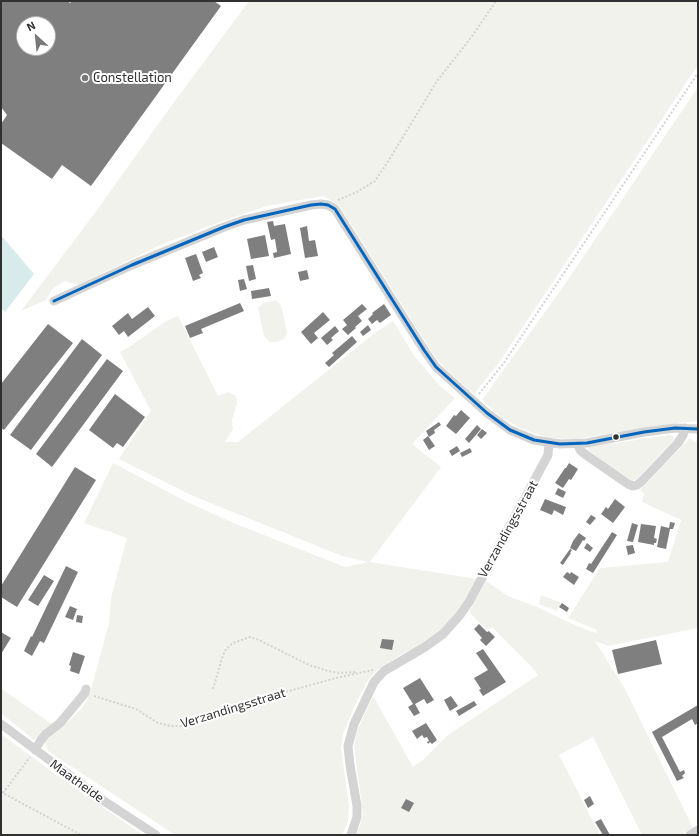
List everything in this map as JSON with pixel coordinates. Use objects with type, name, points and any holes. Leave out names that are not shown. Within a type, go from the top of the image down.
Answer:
[{"type":"street","points":[[54,301],[132,265],[224,227],[244,220],[311,205],[328,205],[335,209],[436,367],[473,401],[510,430],[534,440],[549,443],[578,444],[675,428],[698,429]]},
{"type":"street","points":[[578,444],[580,450],[586,455],[633,486],[642,481],[678,443],[683,436],[685,428]]},
{"type":"street","name":"Verzandingsstraat","points":[[351,835],[357,817],[357,806],[348,746],[354,724],[366,697],[374,682],[384,671],[426,647],[443,634],[460,615],[469,602],[548,455],[549,443]]},
{"type":"street","points":[[35,750],[46,734],[60,723],[86,691]]},
{"type":"street","name":"Maatheide","points":[[1,724],[107,803],[156,835]]},
{"type":"street","points":[[690,835],[698,830]]},
{"type":"path","points":[[328,205],[357,192],[375,181],[437,81],[473,35],[496,1]]},
{"type":"path","points":[[473,401],[503,364],[698,73]]},
{"type":"path","points":[[213,689],[226,649],[233,643],[250,637],[309,665],[328,671],[340,673],[361,672]]},
{"type":"path","name":"Verzandingsstraat","points":[[86,691],[136,709],[158,723],[171,726],[181,726],[220,710],[336,678],[361,672],[377,670],[384,671]]},
{"type":"path","points":[[35,750],[2,793],[81,835]]},
{"type":"shaded area","points":[[249,1],[698,1],[698,65],[498,364],[474,394],[451,374],[435,357],[339,205],[323,196],[267,206],[217,223],[158,246],[78,285],[65,281],[52,289],[46,300],[21,311],[97,210]]},
{"type":"shaded area","points":[[698,87],[698,421],[576,439],[549,438],[522,429],[502,418],[482,400],[565,284]]},
{"type":"shaded area","points":[[1,235],[34,274],[5,312],[1,308]]},
{"type":"shaded area","points":[[276,300],[281,305],[287,332],[285,338],[277,342],[269,342],[264,336],[258,308],[263,303]]},
{"type":"shaded area","points":[[178,316],[218,396],[228,392],[236,396],[237,403],[232,420],[233,430],[225,442],[238,442],[375,333],[393,321],[415,357],[441,387],[455,398],[412,444],[441,467],[370,562],[477,579],[461,607],[442,631],[422,645],[402,654],[377,670],[368,680],[355,705],[343,734],[341,748],[349,806],[348,821],[342,835],[175,835],[48,751],[45,743],[54,732],[70,720],[82,708],[88,698],[109,623],[111,598],[127,538],[84,523],[113,463],[189,503],[236,524],[345,567],[368,562],[342,556],[193,496],[119,459],[151,411],[120,352],[166,321]]},
{"type":"shaded area","points":[[669,435],[673,436],[674,440],[638,478],[632,481],[588,452],[589,447]]},
{"type":"shaded area","points":[[690,438],[694,442],[698,441],[698,628],[608,646],[595,641],[625,689],[693,828],[681,835],[642,835],[593,737],[559,755],[600,835],[355,835],[360,826],[363,814],[354,746],[357,731],[373,696],[413,767],[424,759],[448,735],[538,675],[493,628],[486,629],[469,612],[486,581],[508,596],[596,633],[597,630],[568,618],[600,568],[668,562],[681,520],[642,502],[644,494],[640,490]]},
{"type":"shaded area","points":[[541,595],[561,603],[557,611],[539,604]]},
{"type":"shaded area","points":[[1,688],[53,725],[42,732],[34,740],[1,713]]},
{"type":"shaded area","points":[[1,734],[51,771],[143,835],[1,835]]},
{"type":"building","name":"Constellation","points":[[1,1],[68,1],[70,3],[72,1],[214,1],[221,6],[91,186],[62,165],[52,179],[1,143],[1,124],[7,115],[1,107]]},
{"type":"building","points":[[273,221],[274,226],[285,224],[291,254],[274,258],[273,253],[277,252],[275,239],[271,240],[267,222]]},
{"type":"building","points":[[307,226],[309,241],[315,240],[318,256],[305,258],[300,228]]},
{"type":"building","points":[[265,235],[269,256],[251,259],[247,239]]},
{"type":"building","points":[[214,247],[218,257],[206,262],[202,252]]},
{"type":"building","points":[[196,254],[203,273],[199,275],[201,278],[193,281],[185,258]]},
{"type":"building","points":[[253,265],[256,279],[249,281],[246,266]]},
{"type":"building","points":[[307,270],[309,279],[300,281],[298,272]]},
{"type":"building","points":[[244,279],[247,289],[240,291],[238,280]]},
{"type":"building","points":[[269,288],[271,296],[252,299],[251,291]]},
{"type":"building","points":[[240,303],[244,311],[201,329],[203,333],[190,338],[185,326]]},
{"type":"building","points":[[362,304],[367,309],[358,316],[362,321],[348,335],[342,329],[347,325],[343,320]]},
{"type":"building","points":[[384,304],[391,315],[380,323],[377,320],[372,324],[368,319],[373,314],[372,313]]},
{"type":"building","points":[[148,307],[155,316],[128,337],[124,331],[119,335],[112,326],[128,313],[132,319]]},
{"type":"building","points":[[323,312],[330,320],[314,333],[318,338],[311,344],[301,332]]},
{"type":"building","points":[[48,324],[73,343],[4,430],[1,428],[1,384]]},
{"type":"building","points":[[368,325],[371,330],[363,336],[360,332]]},
{"type":"building","points":[[335,326],[339,331],[331,338],[333,340],[327,345],[321,338]]},
{"type":"building","points":[[352,336],[357,342],[329,367],[325,363],[334,355],[332,353]]},
{"type":"building","points":[[82,339],[102,355],[31,450],[10,435]]},
{"type":"building","points":[[107,359],[123,371],[52,467],[36,454]]},
{"type":"building","points":[[115,394],[145,417],[123,447],[117,443],[113,448],[89,430]]},
{"type":"building","points":[[461,410],[470,418],[456,434],[446,426],[454,415],[456,416]]},
{"type":"building","points":[[439,422],[441,425],[434,430],[435,433],[429,437],[426,431]]},
{"type":"building","points":[[477,425],[481,429],[469,443],[465,439]]},
{"type":"building","points":[[482,429],[487,433],[481,439],[477,435]]},
{"type":"building","points":[[428,436],[435,446],[429,450],[423,440]]},
{"type":"building","points":[[457,446],[460,451],[452,456],[449,451]]},
{"type":"building","points":[[470,448],[472,452],[462,457],[460,453]]},
{"type":"building","points":[[569,463],[578,469],[571,480],[569,479],[563,488],[555,483]]},
{"type":"building","points":[[75,467],[96,480],[17,607],[1,597],[1,586]]},
{"type":"building","points":[[558,488],[566,492],[563,498],[555,494]]},
{"type":"building","points":[[545,499],[566,507],[563,515],[554,510],[552,515],[540,510]]},
{"type":"building","points":[[615,499],[625,507],[613,523],[601,514],[606,507],[608,509]]},
{"type":"building","points":[[591,515],[596,518],[590,525],[586,522]]},
{"type":"building","points":[[670,522],[675,523],[673,529],[670,529],[666,549],[657,547],[661,526],[669,528]]},
{"type":"building","points":[[632,523],[638,525],[633,542],[627,541]]},
{"type":"building","points":[[641,524],[656,526],[654,538],[657,539],[654,545],[638,542]]},
{"type":"building","points":[[612,532],[617,535],[593,573],[586,569],[589,563],[591,564]]},
{"type":"building","points":[[579,533],[586,538],[576,551],[570,548]]},
{"type":"building","points":[[587,543],[593,548],[590,552],[584,548]]},
{"type":"building","points":[[633,545],[635,553],[628,555],[626,546]]},
{"type":"building","points":[[570,549],[572,550],[571,553],[563,565],[560,563]]},
{"type":"building","points":[[66,566],[78,572],[44,643],[40,641],[32,656],[24,651]]},
{"type":"building","points":[[567,572],[570,574],[571,572],[579,577],[574,585],[563,577]]},
{"type":"building","points":[[44,575],[54,581],[38,606],[28,600]]},
{"type":"building","points":[[562,603],[569,608],[567,612],[559,607]]},
{"type":"building","points":[[70,606],[77,609],[73,620],[65,617]]},
{"type":"building","points":[[77,615],[83,616],[82,623],[76,622]]},
{"type":"building","points":[[479,624],[495,637],[486,646],[480,640],[482,638],[474,629]]},
{"type":"building","points":[[1,632],[11,638],[1,654]]},
{"type":"building","points":[[382,639],[394,640],[392,650],[380,648]]},
{"type":"building","points":[[656,640],[662,664],[618,674],[612,650]]},
{"type":"building","points":[[483,649],[506,682],[483,696],[479,690],[481,689],[474,678],[488,670],[476,653]]},
{"type":"building","points":[[73,652],[85,656],[79,674],[70,671],[71,666],[69,665]]},
{"type":"building","points":[[420,678],[434,700],[427,704],[424,699],[415,704],[420,713],[414,716],[408,707],[413,704],[403,688]]},
{"type":"building","points":[[451,696],[458,706],[450,711],[444,700]]},
{"type":"building","points":[[474,701],[477,705],[459,716],[456,711]]},
{"type":"building","points":[[698,705],[698,723],[695,725],[692,719],[662,737],[680,772],[684,770],[685,773],[682,776],[684,778],[677,781],[652,732]]},
{"type":"building","points":[[426,723],[437,740],[432,744],[430,742],[428,744],[427,742],[429,741],[427,737],[424,738],[422,735],[417,739],[412,731]]},
{"type":"building","points":[[590,796],[594,804],[588,808],[584,800]]},
{"type":"building","points":[[406,799],[414,803],[409,812],[401,808]]},
{"type":"building","points":[[601,819],[610,835],[603,835],[595,822]]},
{"type":"transit line","points":[[54,301],[132,265],[224,227],[244,220],[311,205],[328,205],[335,209],[436,367],[487,413],[510,430],[534,440],[560,444],[587,443],[644,432],[675,428],[698,429]]},
{"type":"place","name":"Constellation","points":[[85,78]]}]
